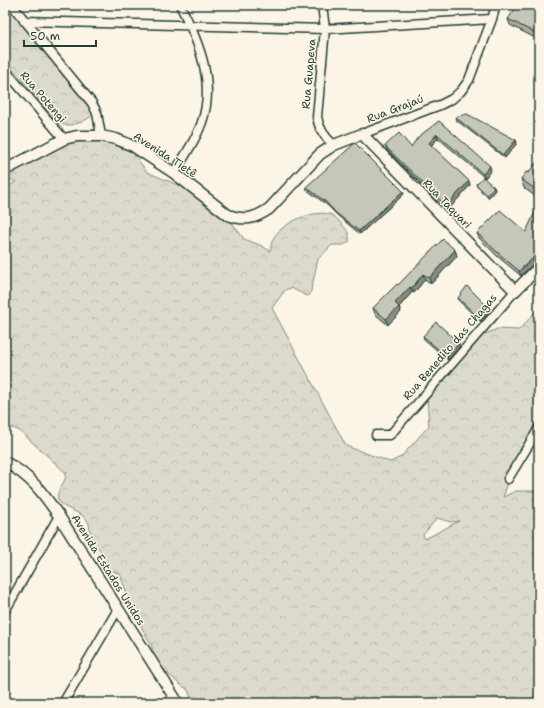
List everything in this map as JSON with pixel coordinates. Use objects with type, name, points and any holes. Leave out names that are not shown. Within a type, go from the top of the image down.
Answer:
[{"type":"street","points":[[12,5],[92,103],[97,113],[100,136]]},
{"type":"street","points":[[174,173],[202,124],[207,108],[208,88],[204,63],[190,26],[180,5]]},
{"type":"street","name":"Rua Guapeva","points":[[322,5],[325,29],[317,117],[318,124],[323,133],[327,139],[334,144]]},
{"type":"street","points":[[24,21],[325,29],[492,19],[496,5]]},
{"type":"street","name":"Rua Grajaú","points":[[334,144],[440,105],[452,99],[461,91],[469,80],[492,19]]},
{"type":"street","name":"Rua Potengi","points":[[5,70],[64,139]]},
{"type":"street","name":"Rua Taquari","points":[[362,134],[515,291]]},
{"type":"street","name":"Avenida Tietê","points":[[5,170],[64,139],[77,136],[100,136],[116,139],[133,146],[174,173],[228,215],[238,218],[249,218],[259,216],[269,209],[320,154],[334,144]]},
{"type":"street","name":"Rua Benedito das Chagas","points":[[376,435],[390,435],[515,291],[539,267]]},
{"type":"street","points":[[508,479],[539,428]]},
{"type":"street","name":"Avenida Estados Unidos","points":[[5,462],[19,470],[40,489],[59,516],[118,609],[173,700]]},
{"type":"street","points":[[5,611],[59,516]]},
{"type":"street","points":[[64,703],[118,609]]},
{"type":"green space","points":[[5,5],[92,111],[93,114],[91,116],[77,124],[63,125],[57,122],[5,60]]},
{"type":"green space","points":[[93,138],[127,145],[147,172],[178,185],[194,187],[222,209],[244,239],[260,245],[270,251],[272,241],[277,233],[299,218],[308,215],[325,213],[336,218],[347,231],[349,235],[349,242],[343,245],[332,245],[318,259],[310,295],[307,296],[291,288],[285,290],[272,308],[346,446],[390,462],[401,457],[429,426],[427,397],[474,339],[497,329],[519,330],[538,309],[537,295],[539,289],[539,429],[512,473],[503,497],[516,491],[539,491],[539,703],[193,703],[188,690],[165,671],[155,658],[151,644],[129,600],[120,574],[111,570],[107,566],[100,550],[93,542],[87,520],[80,514],[63,506],[58,499],[58,492],[65,480],[66,473],[20,431],[5,425],[5,188],[16,182],[5,176],[31,156],[60,142]],"holes":[[[437,518],[451,522],[459,521],[425,539],[423,535]]]},
{"type":"building","points":[[518,5],[535,5],[539,7],[539,35],[508,19]]},
{"type":"building","points":[[467,114],[516,140],[503,155],[455,117]]},
{"type":"building","points":[[439,121],[490,166],[483,174],[437,134],[429,143],[469,181],[447,205],[433,195],[430,192],[431,191],[385,146],[399,133],[411,147],[418,137]]},
{"type":"building","points":[[355,143],[403,191],[359,231],[336,213],[326,202],[306,187]]},
{"type":"building","points":[[539,160],[539,192],[521,179]]},
{"type":"building","points":[[483,177],[494,187],[487,195],[476,184]]},
{"type":"building","points":[[500,210],[526,232],[535,212],[539,215],[539,256],[533,258],[519,271],[477,233]]},
{"type":"building","points":[[443,239],[455,250],[429,278],[423,274],[412,288],[410,287],[395,303],[399,307],[386,319],[373,308],[397,284],[398,285]]},
{"type":"building","points":[[467,286],[489,308],[480,319],[458,298]]},
{"type":"building","points":[[436,322],[459,343],[447,357],[423,336]]}]
